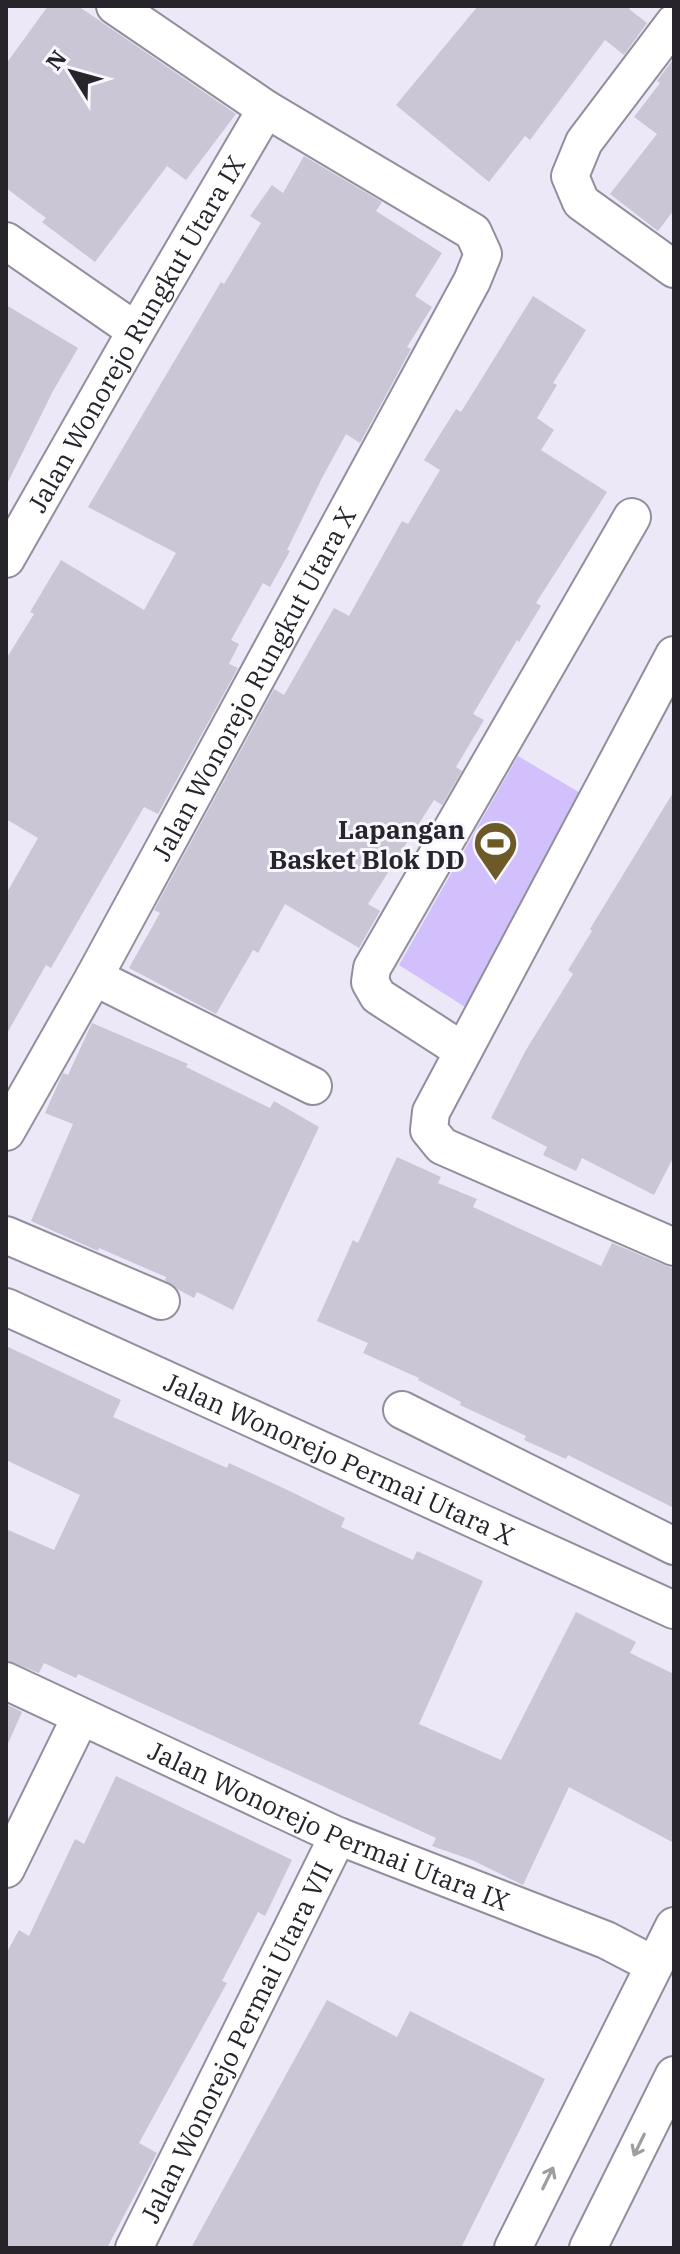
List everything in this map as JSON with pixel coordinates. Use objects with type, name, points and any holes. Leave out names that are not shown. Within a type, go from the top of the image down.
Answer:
[{"type":"street","points":[[115,6],[266,109]]},
{"type":"street","points":[[674,23],[584,142],[570,176],[581,202],[674,269]]},
{"type":"street","name":"Jalan Wonorejo Rungkut Utara X","points":[[6,1132],[94,977],[472,281],[483,254],[473,232],[266,109]]},
{"type":"street","name":"Jalan Wonorejo Rungkut Utara IX","points":[[6,559],[266,109]]},
{"type":"street","points":[[6,241],[136,331]]},
{"type":"street","points":[[463,1051],[378,996],[370,982],[372,968],[632,517]]},
{"type":"street","points":[[674,655],[431,1112],[429,1130],[442,1146],[674,1247]]},
{"type":"street","points":[[94,977],[313,1086]]},
{"type":"street","points":[[6,1235],[161,1301]]},
{"type":"street","name":"Jalan Wonorejo Permai Utara X","points":[[6,1307],[674,1610]]},
{"type":"street","points":[[402,1410],[674,1546]]},
{"type":"street","name":"Jalan Wonorejo Permai Utara IX","points":[[6,1681],[338,1836],[606,1940],[654,1965]]},
{"type":"street","points":[[6,1869],[80,1718]]},
{"type":"street","name":"Jalan Wonorejo Permai Utara VII","points":[[134,2248],[338,1836]]},
{"type":"street","points":[[513,2248],[674,1926]]},
{"type":"street","points":[[588,2248],[674,2075]]},
{"type":"shaded area","name":"Lapangan Basket Blok DD","points":[[518,756],[592,800],[476,1014],[399,965]]},
{"type":"building","points":[[48,6],[78,6],[236,114],[186,180],[167,166],[95,262],[42,222],[46,218],[6,188],[6,64]]},
{"type":"building","points":[[478,6],[631,6],[629,9],[647,23],[624,55],[605,40],[530,140],[525,136],[489,182],[396,105]]},
{"type":"building","points":[[674,58],[674,210],[658,231],[610,194],[657,134],[634,117],[660,83],[657,81]]},
{"type":"building","points":[[304,156],[382,202],[376,211],[442,253],[415,296],[432,307],[407,347],[411,349],[360,443],[346,434],[270,587],[263,583],[231,640],[239,644],[229,664],[238,668],[158,814],[144,807],[51,968],[46,965],[6,1035],[6,894],[38,838],[6,819],[6,659],[34,614],[30,612],[61,560],[144,610],[176,553],[88,507],[221,282],[224,284],[261,223],[250,216],[272,185],[283,193]]},
{"type":"building","points":[[533,296],[586,330],[553,383],[557,385],[537,418],[554,430],[541,450],[607,492],[536,603],[541,606],[473,714],[484,720],[456,767],[462,771],[442,805],[434,800],[368,904],[380,911],[359,948],[285,904],[258,953],[253,950],[216,1014],[129,968],[160,913],[154,910],[274,689],[284,695],[334,608],[349,616],[402,521],[408,524],[440,470],[424,460],[456,409],[461,412]]},
{"type":"building","points":[[6,305],[78,348],[6,486]]},
{"type":"building","points":[[674,791],[674,1156],[654,1195],[582,1158],[576,1171],[543,1155],[547,1147],[491,1118],[526,1050],[573,974],[568,970],[592,931],[590,929]]},
{"type":"building","points":[[92,1023],[188,1064],[186,1067],[270,1108],[274,1101],[319,1127],[233,1310],[197,1292],[194,1298],[165,1280],[166,1277],[31,1221],[73,1124],[45,1113],[63,1073],[68,1075]]},
{"type":"building","points":[[397,1157],[441,1177],[438,1183],[477,1199],[473,1207],[601,1266],[612,1243],[674,1269],[674,1508],[568,1455],[566,1459],[524,1440],[526,1436],[460,1405],[461,1402],[419,1378],[363,1353],[368,1343],[317,1321],[353,1240],[358,1243]]},
{"type":"building","points":[[6,1346],[121,1400],[113,1417],[227,1468],[229,1463],[279,1486],[345,1518],[341,1527],[413,1560],[417,1551],[483,1581],[419,1724],[501,1760],[576,1612],[636,1642],[630,1653],[674,1674],[674,1843],[569,1787],[523,1885],[472,1860],[432,1846],[436,1838],[78,1674],[76,1678],[44,1663],[39,1673],[6,1660],[6,1529],[54,1550],[80,1495],[6,1460]]},
{"type":"building","points":[[6,1704],[22,1712],[6,1748]]},
{"type":"building","points":[[116,1776],[292,1860],[265,1916],[258,1912],[222,1981],[227,1983],[139,2143],[157,2153],[107,2248],[6,2248],[6,1954],[19,1930],[29,1936],[75,1839],[84,1844]]},
{"type":"building","points":[[327,2000],[397,2037],[410,2011],[545,2079],[461,2248],[191,2248]]},
{"type":"place","name":"Lapangan Basket Blok DD","points":[[496,883]]}]
